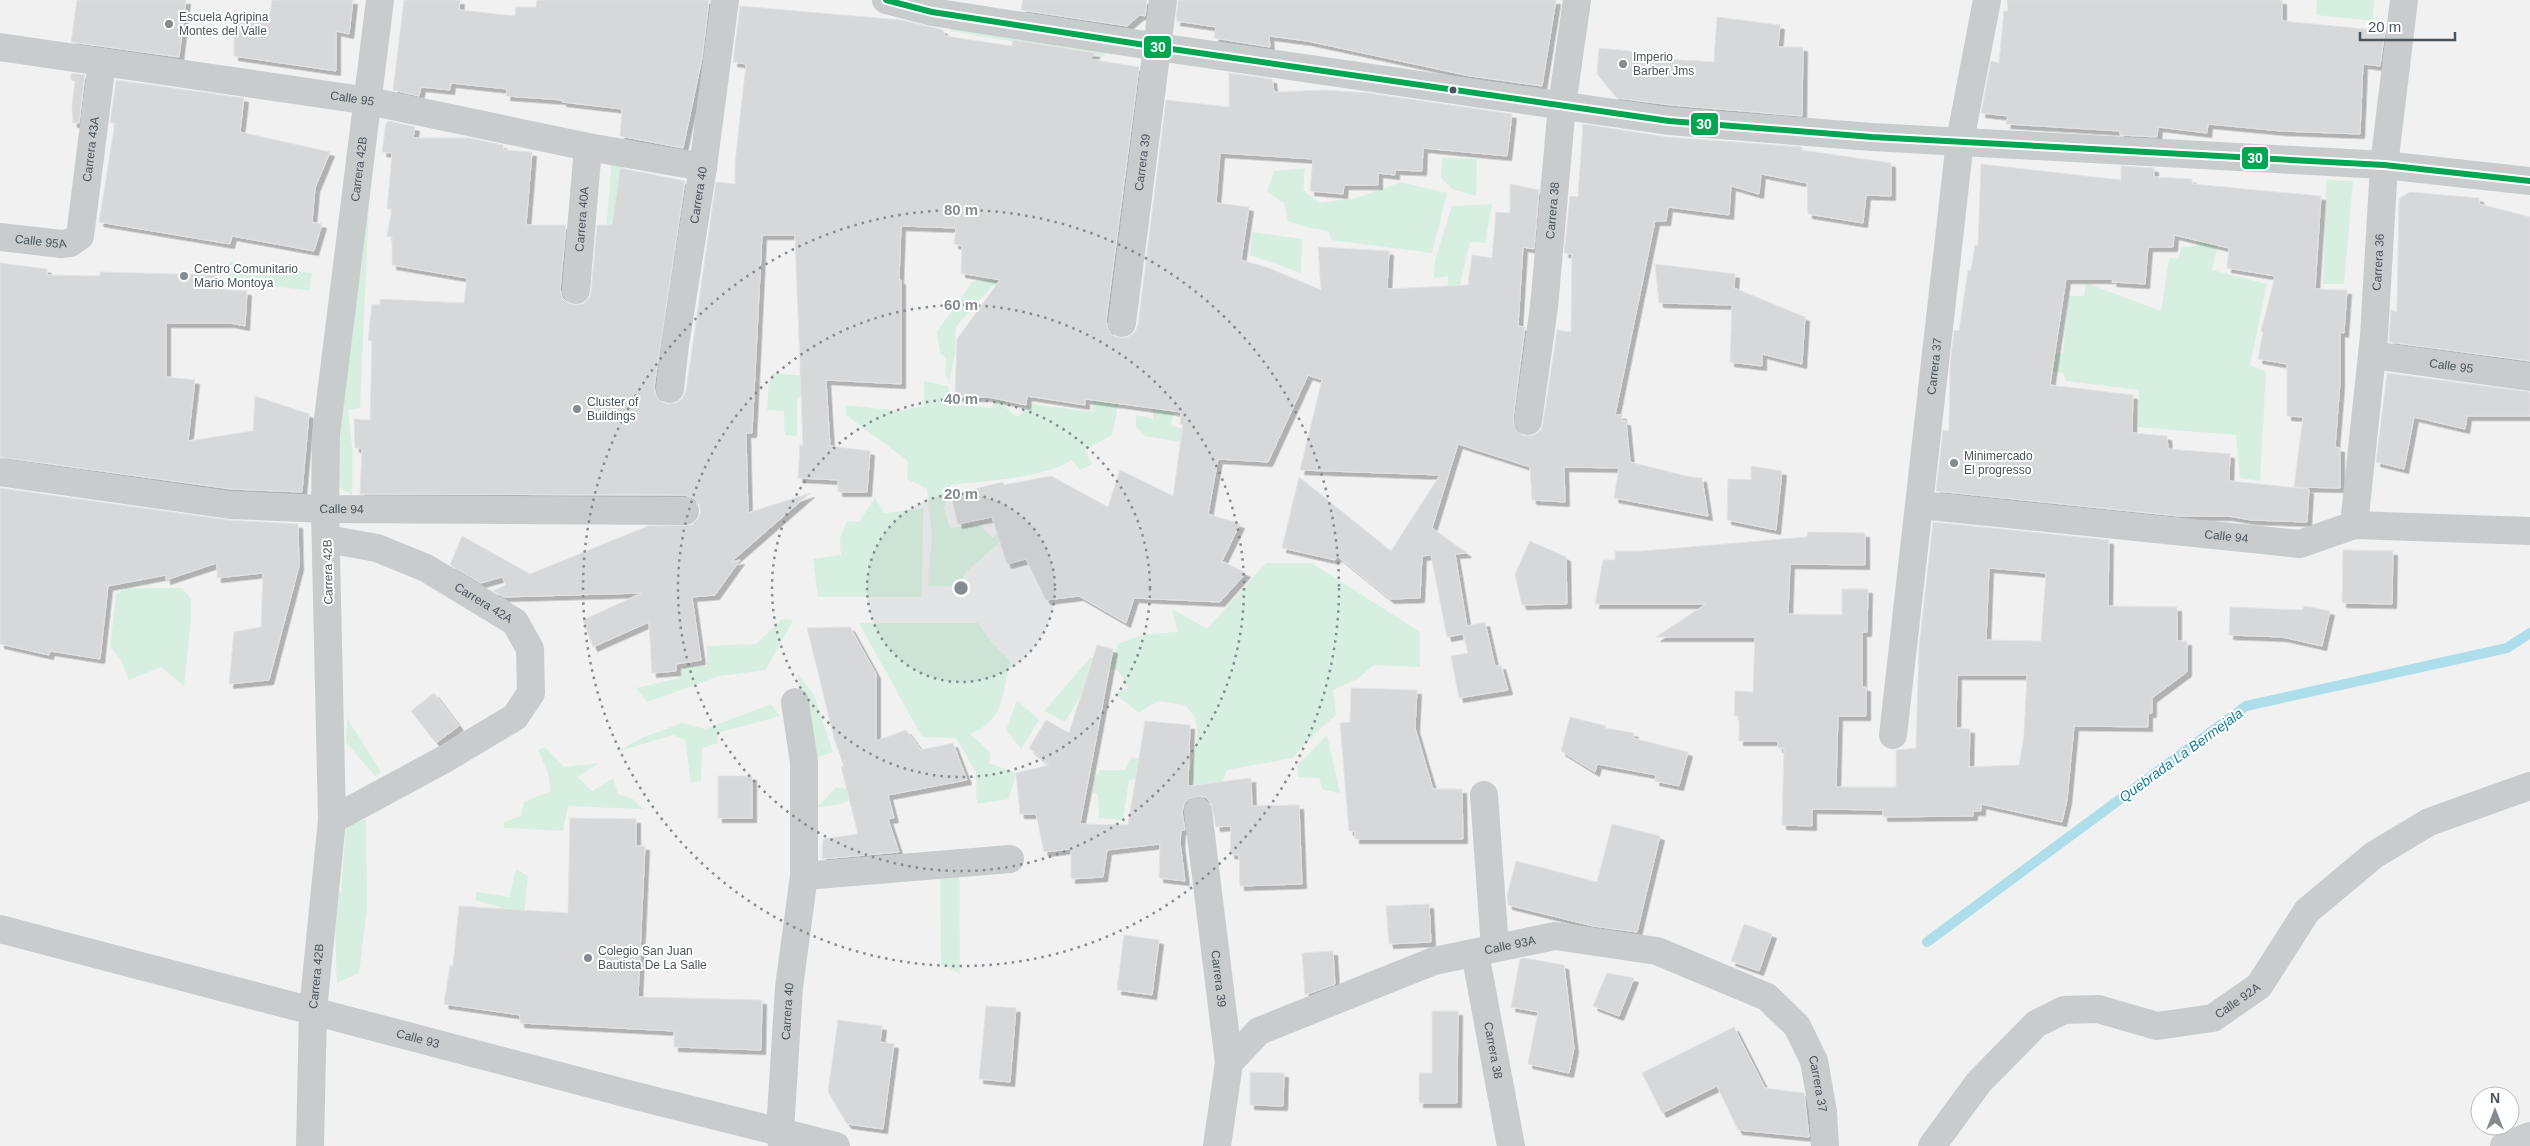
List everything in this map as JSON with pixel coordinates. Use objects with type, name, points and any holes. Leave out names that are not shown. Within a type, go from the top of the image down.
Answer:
[{"type":"main road","points":[[2504,1146],[2530,1136]]},
{"type":"street","name":"Carrera 42B","points":[[310,1146],[313,1010],[332,820],[326,435],[369,102],[380,0]]},
{"type":"street","name":"Carrera 40","points":[[670,389],[675,345],[703,167],[725,0]]},
{"type":"street","points":[[886,0],[932,12],[1158,47],[1669,121],[1872,137],[2384,165],[2530,181]]},
{"type":"street","name":"Carrera 39","points":[[1122,324],[1163,0]]},
{"type":"street","name":"Carrera 38","points":[[1528,421],[1544,307],[1562,105],[1577,0]]},
{"type":"street","name":"Carrera 37","points":[[1894,735],[1960,141],[1987,0]]},
{"type":"street","name":"Carrera 36","points":[[2354,525],[2372,355],[2384,165],[2404,0]]},
{"type":"street","name":"Calle 95","points":[[0,47],[369,102],[588,147],[703,167]]},
{"type":"street","name":"Carrera 43A","points":[[80,236],[102,62]]},
{"type":"street","name":"Carrera 40A","points":[[576,290],[588,147]]},
{"type":"street","name":"Calle 95A","points":[[0,237],[61,244],[70,242],[80,236]]},
{"type":"street","name":"Calle 95","points":[[2372,355],[2530,377]]},
{"type":"street","name":"Calle 94","points":[[0,472],[230,505],[326,510],[684,511]]},
{"type":"street","name":"Calle 94","points":[[1920,505],[2300,544],[2354,525],[2530,531]]},
{"type":"street","name":"Carrera 42A","points":[[327,539],[377,548],[426,568],[515,622],[530,650],[531,693],[515,717],[443,760],[332,820]]},
{"type":"street","name":"Carrera 40","points":[[781,1138],[788,987],[804,876],[804,762],[795,702]]},
{"type":"street","name":"Calle 92A","points":[[1932,1146],[1979,1082],[2036,1024],[2064,1010],[2098,1009],[2158,1026],[2213,1018],[2259,986],[2308,911],[2374,855],[2429,822],[2530,786]]},
{"type":"street","name":"Carrera 38","points":[[1484,795],[1485,951],[1511,1146]]},
{"type":"street","name":"Carrera 39","points":[[1198,811],[1229,1063],[1217,1146]]},
{"type":"street","points":[[804,876],[1010,859]]},
{"type":"street","name":"Calle 93","points":[[0,929],[640,1097],[781,1138],[836,1146]]},
{"type":"street","name":"Calle 93A","points":[[1229,1063],[1259,1031],[1434,961],[1555,936],[1657,951],[1767,997],[1797,1026]]},
{"type":"street","name":"Carrera 37","points":[[1797,1026],[1814,1061],[1824,1112],[1825,1146]]},
{"type":"green space","points":[[2317,0],[2374,0],[2373,21],[2316,15]]},
{"type":"green space","points":[[951,24],[1105,47],[1105,57],[951,31]]},
{"type":"green space","points":[[372,138],[360,408],[348,410],[353,455],[352,495],[335,485]]},
{"type":"green space","points":[[1442,158],[1477,159],[1476,196],[1452,189],[1441,178]]},
{"type":"green space","points":[[612,159],[653,168],[619,168],[618,194],[604,254]]},
{"type":"green space","points":[[1305,168],[1303,190],[1319,203],[1356,198],[1401,182],[1447,193],[1432,253],[1331,240],[1329,231],[1309,228],[1288,221],[1284,203],[1267,192],[1274,171]]},
{"type":"green space","points":[[2326,180],[2353,181],[2344,284],[2323,284]]},
{"type":"green space","points":[[2196,187],[2229,191],[2212,270],[2267,284],[2250,365],[2266,372],[2260,481],[2240,478],[2236,435],[2138,427],[2139,390],[2066,381],[2063,373],[2003,365],[2007,348],[2063,354],[2068,296],[2084,296],[2086,283],[2161,311],[2169,258],[2179,259],[2181,247],[2197,246]]},
{"type":"green space","points":[[1492,204],[1485,243],[1470,242],[1454,310],[1448,297],[1448,276],[1434,278],[1435,260],[1452,206]]},
{"type":"green space","points":[[1252,232],[1302,239],[1301,273],[1250,255]]},
{"type":"green space","points":[[996,234],[1009,284],[992,286],[956,327],[955,354],[949,381],[945,374],[946,358],[940,353],[937,332],[972,282],[989,279]]},
{"type":"green space","points":[[230,262],[312,273],[309,290],[226,282]]},
{"type":"green space","points":[[1127,364],[1112,435],[1085,450],[1092,464],[1080,470],[1072,460],[1046,471],[1030,475],[951,485],[944,508],[950,528],[979,525],[993,539],[1003,525],[1004,538],[965,573],[960,586],[928,586],[932,536],[927,489],[907,479],[908,461],[846,415],[846,405],[899,411],[924,406],[924,381],[948,386],[952,404],[991,408],[999,395],[1006,399],[1006,408],[1017,417],[1032,404],[1092,412],[1095,387]]},
{"type":"green space","points":[[773,373],[809,376],[806,398],[797,397],[797,436],[785,435],[784,411],[767,410],[769,384]]},
{"type":"green space","points":[[1177,381],[1171,426],[1219,436],[1219,448],[1145,436],[1136,427],[1136,415],[1153,419],[1153,396]]},
{"type":"green space","points":[[875,498],[884,513],[923,509],[922,597],[818,597],[813,559],[841,555],[840,538],[847,521],[859,522]]},
{"type":"green space","points":[[1266,563],[1312,563],[1420,632],[1420,667],[1374,665],[1357,679],[1333,690],[1336,715],[1309,739],[1293,758],[1227,770],[1213,804],[1204,804],[1201,786],[1187,786],[1196,746],[1197,729],[1194,717],[1185,705],[1158,701],[1139,713],[1115,694],[1128,688],[1118,670],[1098,665],[1065,722],[1044,711],[1090,658],[1114,656],[1118,644],[1141,635],[1178,632],[1172,609],[1207,629]]},
{"type":"green space","points":[[126,588],[182,588],[191,599],[191,620],[184,686],[161,667],[129,680],[121,660],[110,647],[116,594]]},
{"type":"green space","points":[[782,619],[793,620],[766,670],[720,676],[647,702],[636,688],[679,678],[683,667],[707,666],[707,646],[756,644]]},
{"type":"green space","points":[[859,623],[978,623],[992,643],[1010,661],[1003,695],[996,713],[990,721],[970,734],[990,752],[989,763],[1016,773],[1009,799],[977,804],[976,772],[956,738],[922,737]]},
{"type":"green space","points":[[797,673],[813,693],[833,752],[813,759]]},
{"type":"green space","points":[[1017,700],[1039,720],[1021,749],[1006,730]]},
{"type":"green space","points":[[771,704],[780,716],[717,733],[718,743],[702,748],[701,781],[691,783],[685,740],[673,735],[616,752],[644,737],[682,723],[705,729]]},
{"type":"green space","points":[[347,718],[381,772],[375,776],[346,742]]},
{"type":"green space","points":[[1327,735],[1340,793],[1323,790],[1319,778],[1298,777],[1298,765]]},
{"type":"green space","points":[[545,747],[564,767],[599,763],[577,777],[592,791],[613,778],[618,794],[633,799],[643,809],[568,806],[563,831],[504,828],[504,822],[521,816],[524,802],[551,791],[548,773],[538,750]]},
{"type":"green space","points":[[1131,757],[1145,760],[1141,779],[1129,780],[1123,820],[1099,818],[1098,794],[1092,793],[1094,779],[1100,770],[1125,770]]},
{"type":"green space","points":[[915,774],[840,804],[818,807],[836,787],[849,789]]},
{"type":"green space","points":[[366,819],[367,908],[359,973],[337,983],[334,894],[341,891],[346,825]]},
{"type":"green space","points":[[516,869],[528,876],[515,1002],[507,909],[475,900],[477,892],[509,897]]},
{"type":"green space","points":[[940,869],[959,874],[960,974],[941,964]]},
{"type":"building","points":[[77,0],[186,0],[179,57],[71,42]]},
{"type":"building","points":[[272,0],[353,0],[349,34],[336,31],[336,71],[234,56],[234,13],[270,14]]},
{"type":"building","points":[[404,0],[460,0],[459,10],[515,16],[516,7],[536,7],[537,0],[709,0],[702,58],[683,148],[620,136],[622,109],[562,102],[562,100],[506,96],[507,89],[451,83],[450,90],[421,87],[419,96],[393,90]]},
{"type":"building","points":[[1023,0],[1147,0],[1145,16],[1140,15],[1127,26],[1021,10]]},
{"type":"building","points":[[1178,0],[1556,0],[1542,86],[1470,76],[1307,41],[1269,36],[1270,47],[1214,38],[1216,27],[1176,21]]},
{"type":"building","points":[[2007,0],[2282,0],[2282,21],[2385,31],[2380,66],[2363,64],[2360,134],[2281,131],[2208,124],[2207,133],[2158,127],[2157,137],[2120,135],[2120,131],[2006,124],[2008,116],[1981,113],[1991,61],[1999,63],[2004,11],[2008,11]]},
{"type":"building","points":[[740,6],[901,20],[943,30],[945,36],[1012,46],[1013,40],[1096,53],[1089,59],[1139,67],[1106,321],[1112,335],[1120,338],[1128,337],[1135,332],[1138,325],[1166,100],[1229,107],[1229,73],[1272,79],[1274,92],[1325,90],[1368,93],[1512,114],[1507,156],[1423,148],[1422,171],[1395,170],[1395,175],[1378,173],[1378,185],[1344,185],[1343,194],[1310,191],[1313,159],[1220,153],[1216,203],[1249,207],[1241,260],[1269,268],[1321,290],[1318,247],[1389,251],[1387,289],[1468,285],[1472,255],[1492,258],[1496,212],[1510,213],[1510,184],[1539,190],[1534,249],[1523,247],[1518,326],[1525,327],[1513,419],[1514,427],[1519,434],[1525,436],[1534,435],[1541,430],[1557,330],[1571,332],[1572,254],[1564,253],[1570,196],[1578,197],[1583,124],[1668,137],[1802,147],[1802,150],[1891,163],[1891,196],[1866,195],[1863,223],[1808,214],[1807,183],[1761,174],[1759,194],[1731,186],[1729,215],[1668,207],[1666,221],[1655,221],[1615,415],[1622,415],[1622,421],[1626,421],[1630,462],[1690,477],[1702,478],[1708,516],[1614,498],[1619,468],[1564,467],[1565,502],[1532,500],[1530,467],[1458,444],[1432,528],[1467,553],[1455,554],[1467,626],[1485,622],[1495,666],[1501,665],[1508,690],[1459,698],[1451,656],[1468,653],[1463,634],[1447,637],[1431,555],[1422,556],[1420,598],[1390,599],[1337,556],[1335,560],[1282,548],[1299,477],[1391,551],[1440,475],[1300,470],[1322,380],[1308,375],[1268,462],[1218,459],[1208,514],[1240,524],[1222,561],[1246,573],[1220,602],[1134,598],[1126,623],[1079,596],[1046,600],[1026,559],[1007,564],[992,517],[958,524],[951,495],[1003,482],[1004,485],[1051,476],[1108,507],[1120,470],[1173,496],[1183,425],[1180,424],[1181,412],[1085,399],[1085,405],[1027,396],[1026,405],[988,397],[955,397],[957,339],[1000,280],[961,273],[962,246],[954,244],[956,228],[901,226],[899,280],[901,280],[901,384],[826,380],[830,446],[870,451],[867,492],[838,492],[838,480],[798,478],[800,445],[803,445],[795,235],[762,235],[752,433],[746,433],[748,513],[810,493],[731,562],[740,560],[715,595],[692,597],[701,660],[676,664],[676,671],[652,673],[649,622],[593,647],[583,620],[642,593],[504,597],[493,591],[506,585],[502,577],[481,583],[450,565],[462,536],[530,574],[648,526],[692,525],[698,519],[701,512],[699,504],[693,498],[685,495],[360,494],[362,448],[355,448],[354,419],[370,420],[372,341],[368,340],[372,304],[380,305],[380,299],[464,303],[467,278],[392,265],[392,237],[387,236],[392,209],[387,209],[392,153],[382,152],[386,123],[389,121],[415,127],[413,138],[469,138],[503,145],[503,150],[532,152],[526,225],[566,225],[560,289],[562,297],[568,303],[574,305],[583,304],[589,298],[597,225],[612,225],[620,168],[685,181],[654,387],[660,401],[668,404],[676,403],[682,399],[686,391],[716,182],[735,184],[735,163],[746,64],[733,62]]},
{"type":"building","points":[[1717,17],[1780,25],[1778,47],[1803,47],[1802,116],[1671,105],[1617,98],[1597,74],[1599,48],[1649,53],[1648,58],[1714,62]]},
{"type":"building","points":[[71,73],[85,75],[79,123],[73,123],[72,106],[75,81],[71,80]]},
{"type":"building","points":[[116,80],[244,98],[240,132],[330,152],[315,188],[312,222],[322,224],[314,251],[232,236],[230,244],[99,222],[115,123],[110,123]]},
{"type":"building","points":[[1981,164],[2121,180],[2121,166],[2154,168],[2154,177],[2192,179],[2192,184],[2321,196],[2315,289],[2347,290],[2344,333],[2340,332],[2340,383],[2335,447],[2340,448],[2340,488],[2294,487],[2303,417],[2287,416],[2287,364],[2258,359],[2263,332],[2261,331],[2275,276],[2227,268],[2229,248],[2174,235],[2173,247],[2148,247],[2145,284],[2112,282],[2113,279],[2066,279],[2050,385],[2133,395],[2132,433],[2167,436],[2168,449],[2230,454],[2229,481],[2309,489],[2307,522],[2251,520],[2228,516],[2178,516],[1936,491],[1943,430],[1949,431],[1950,366],[1954,330],[1959,331],[1968,270],[1971,270],[1975,245],[1978,245]]},
{"type":"building","points":[[2410,192],[2479,198],[2479,204],[2530,217],[2530,361],[2389,342],[2391,310],[2397,312],[2399,199]]},
{"type":"building","points":[[0,263],[47,269],[47,275],[100,276],[100,272],[217,275],[212,289],[247,291],[245,326],[230,323],[166,323],[166,377],[195,380],[188,441],[253,431],[255,396],[309,414],[302,492],[231,489],[0,457]]},
{"type":"building","points":[[1655,264],[1735,274],[1734,288],[1805,317],[1802,364],[1762,354],[1762,366],[1730,362],[1732,305],[1659,303]]},
{"type":"building","points":[[2387,373],[2530,392],[2530,416],[2467,416],[2465,429],[2414,417],[2404,469],[2376,462]]},
{"type":"building","points":[[1751,466],[1782,471],[1776,530],[1727,520],[1728,479],[1751,480]]},
{"type":"building","points":[[0,488],[228,520],[298,524],[299,566],[269,680],[229,684],[234,632],[261,627],[263,573],[217,578],[217,563],[166,580],[166,575],[108,586],[100,659],[50,651],[49,655],[0,644]]},
{"type":"building","points":[[1933,522],[2109,540],[2108,606],[2177,607],[2177,641],[2187,641],[2187,672],[2152,698],[2152,713],[2148,713],[2148,727],[2074,726],[2067,800],[2062,822],[1981,804],[1981,811],[1973,811],[1973,816],[1883,817],[1883,810],[1812,809],[1812,826],[1782,825],[1784,748],[1778,748],[1778,741],[1739,741],[1739,716],[1734,716],[1735,691],[1753,692],[1755,637],[1656,637],[1706,604],[1595,604],[1603,560],[1615,560],[1615,551],[1643,551],[1807,537],[1808,532],[1865,533],[1865,565],[1790,564],[1788,614],[1842,615],[1842,589],[1868,589],[1867,632],[1862,632],[1862,687],[1866,687],[1866,716],[1838,716],[1836,787],[1896,787],[1896,750],[1916,748],[1919,647]],"holes":[[[1989,568],[2046,573],[2041,641],[1986,640]],[[1957,675],[2027,675],[2024,735],[2019,765],[1969,767],[1970,729],[1956,728]]]},
{"type":"building","points":[[1530,541],[1566,557],[1567,604],[1522,605],[1515,574]]},
{"type":"building","points":[[2343,550],[2393,551],[2392,604],[2342,603]]},
{"type":"building","points":[[2304,606],[2330,611],[2322,646],[2282,637],[2229,635],[2230,607],[2303,610]]},
{"type":"building","points":[[850,627],[876,674],[876,741],[906,730],[921,750],[953,743],[967,780],[888,795],[894,818],[888,819],[899,852],[822,859],[823,839],[858,834],[841,766],[844,767],[834,738],[807,628]]},
{"type":"building","points":[[1097,645],[1113,649],[1080,824],[1128,825],[1145,721],[1190,725],[1188,786],[1251,778],[1252,806],[1299,805],[1302,884],[1240,886],[1239,855],[1230,854],[1231,826],[1216,827],[1211,802],[1205,797],[1197,796],[1188,799],[1184,804],[1182,812],[1185,830],[1181,830],[1180,842],[1185,881],[1159,878],[1160,844],[1107,850],[1103,877],[1071,879],[1071,849],[1044,852],[1036,814],[1020,814],[1016,773],[1049,765],[1029,748],[1046,720],[1069,733]]},
{"type":"building","points":[[1351,688],[1417,690],[1415,728],[1433,789],[1462,789],[1463,839],[1355,839],[1355,831],[1349,831],[1340,723],[1350,722]]},
{"type":"building","points":[[434,693],[459,726],[436,743],[411,711]]},
{"type":"building","points":[[1570,717],[1606,726],[1605,728],[1634,733],[1633,738],[1688,752],[1679,786],[1655,781],[1656,775],[1597,764],[1595,772],[1561,751]]},
{"type":"building","points":[[718,776],[752,776],[752,818],[718,818]]},
{"type":"building","points":[[570,818],[636,819],[636,846],[645,846],[638,997],[762,1000],[761,1050],[674,1047],[674,1031],[520,1023],[520,1015],[444,1004],[450,965],[453,966],[459,906],[568,913]]},
{"type":"building","points":[[1612,824],[1660,836],[1637,932],[1593,926],[1508,905],[1507,896],[1516,861],[1597,882]]},
{"type":"building","points":[[1429,904],[1431,942],[1389,944],[1386,906]]},
{"type":"building","points":[[1744,924],[1772,934],[1759,971],[1731,961]]},
{"type":"building","points":[[1124,935],[1159,940],[1152,995],[1117,990]]},
{"type":"building","points":[[1333,951],[1335,984],[1305,995],[1302,953]]},
{"type":"building","points":[[1524,958],[1564,965],[1574,1048],[1569,1073],[1528,1064],[1538,1012],[1511,1007],[1520,959]]},
{"type":"building","points":[[1607,973],[1634,978],[1619,1016],[1593,1006]]},
{"type":"building","points":[[986,1006],[1016,1008],[1010,1082],[979,1079]]},
{"type":"building","points":[[1432,1011],[1458,1011],[1457,1103],[1419,1103],[1419,1073],[1432,1073]]},
{"type":"building","points":[[838,1020],[882,1026],[880,1042],[894,1044],[883,1129],[847,1124],[828,1092]]},
{"type":"building","points":[[1734,1027],[1765,1088],[1804,1093],[1809,1137],[1738,1130],[1717,1086],[1662,1113],[1642,1073]]},
{"type":"building","points":[[1250,1072],[1284,1073],[1283,1106],[1250,1105]]},
{"type":"waterway","name":"Quebrada La Bermejala","points":[[1927,942],[2246,706],[2507,648],[2530,633]]},
{"type":"transit line","name":"30","points":[[886,0],[932,12],[1158,47],[1669,121],[1872,137],[2384,165],[2530,181]]},
{"type":"place","name":"Escuela Agripina Montes del Valle","points":[[169,24]]},
{"type":"place","name":"Imperio Barber Jms","points":[[1623,64]]},
{"type":"place","name":"Centro Comunitario Mario Montoya","points":[[184,276]]},
{"type":"place","name":"Cluster of Buildings","points":[[577,409]]},
{"type":"place","name":"Minimercado El progresso","points":[[1954,463]]},
{"type":"place","name":"Colegio San Juan Bautista De La Salle","points":[[588,958]]}]
